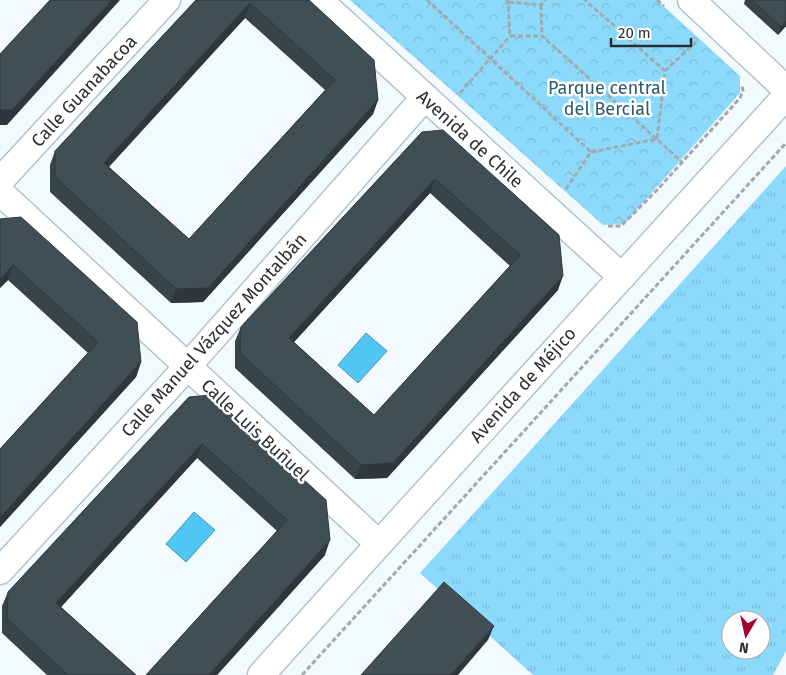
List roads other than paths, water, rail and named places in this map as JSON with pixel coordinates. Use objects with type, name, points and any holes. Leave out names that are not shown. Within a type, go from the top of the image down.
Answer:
[{"type":"street","name":"Calle Guanabacoa","points":[[0,181],[167,0]]},
{"type":"street","name":"Avenida de Chile","points":[[319,0],[622,277]]},
{"type":"street","points":[[691,0],[786,89]]},
{"type":"street","name":"Avenida de Méjico","points":[[261,675],[786,96]]},
{"type":"street","name":"Calle Manuel Vázquez Montalbán","points":[[0,570],[187,367],[425,97]]},
{"type":"street","name":"Calle Luis Buñuel","points":[[0,192],[379,544]]},
{"type":"park label","name":"Parque central del Bercial","points":[[607,98]]}]
